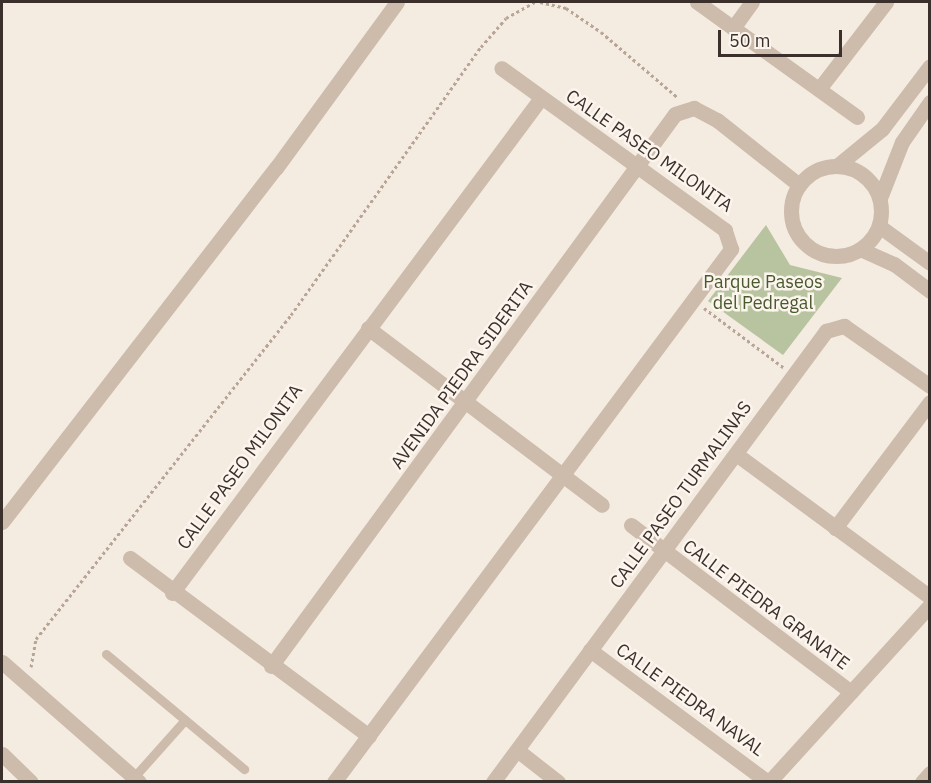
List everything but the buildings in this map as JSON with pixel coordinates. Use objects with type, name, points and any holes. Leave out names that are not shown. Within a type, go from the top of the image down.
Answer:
[{"type":"street","points":[[2,522],[276,168],[397,2]]},
{"type":"street","points":[[697,2],[857,117]]},
{"type":"street","points":[[733,28],[752,2]]},
{"type":"street","points":[[819,89],[886,2]]},
{"type":"street","points":[[838,165],[882,129],[930,66]]},
{"type":"street","points":[[501,69],[541,98]]},
{"type":"street","name":"CALLE PASEO MILONITA","points":[[172,593],[541,98],[728,233],[729,255],[696,301],[566,477],[334,782]]},
{"type":"street","points":[[860,249],[879,226],[880,198],[902,142],[930,102]]},
{"type":"street","points":[[684,109],[717,120],[799,184]]},
{"type":"street","name":"AVENIDA PIEDRA SIDERITA","points":[[272,666],[637,169],[670,119],[684,109]]},
{"type":"street","points":[[880,198],[864,175],[838,165],[823,167],[799,184],[791,214],[803,242],[830,256],[860,249],[894,264],[930,291]]},
{"type":"street","points":[[879,226],[930,263]]},
{"type":"street","name":"CALLE PASEO TURMALINAS","points":[[493,782],[736,454],[818,339],[839,325],[930,386]]},
{"type":"street","points":[[368,328],[602,505]]},
{"type":"street","points":[[835,528],[930,402]]},
{"type":"street","points":[[736,454],[930,597]]},
{"type":"street","name":"CALLE PIEDRA GRANATE","points":[[631,525],[663,552],[851,692]]},
{"type":"street","points":[[130,558],[172,593],[369,736]]},
{"type":"street","points":[[769,782],[930,605]]},
{"type":"street","name":"CALLE PIEDRA NAVAL","points":[[590,650],[769,782]]},
{"type":"street","points":[[2,662],[136,779]]},
{"type":"street","points":[[517,750],[558,782]]},
{"type":"street","points":[[2,754],[31,782]]},
{"type":"street","points":[[922,782],[930,773]]},
{"type":"lane","points":[[106,654],[244,769]]},
{"type":"lane","points":[[136,779],[184,721]]},
{"type":"path","points":[[27,684],[36,639],[291,315],[481,47],[506,18],[535,2]]},
{"type":"path","points":[[540,2],[566,8],[601,32],[664,82],[684,109]]},
{"type":"path","points":[[696,301],[792,374]]},
{"type":"green space","name":"Parque Paseos del Pedregal","points":[[766,225],[790,265],[842,278],[783,355],[708,301]]}]
